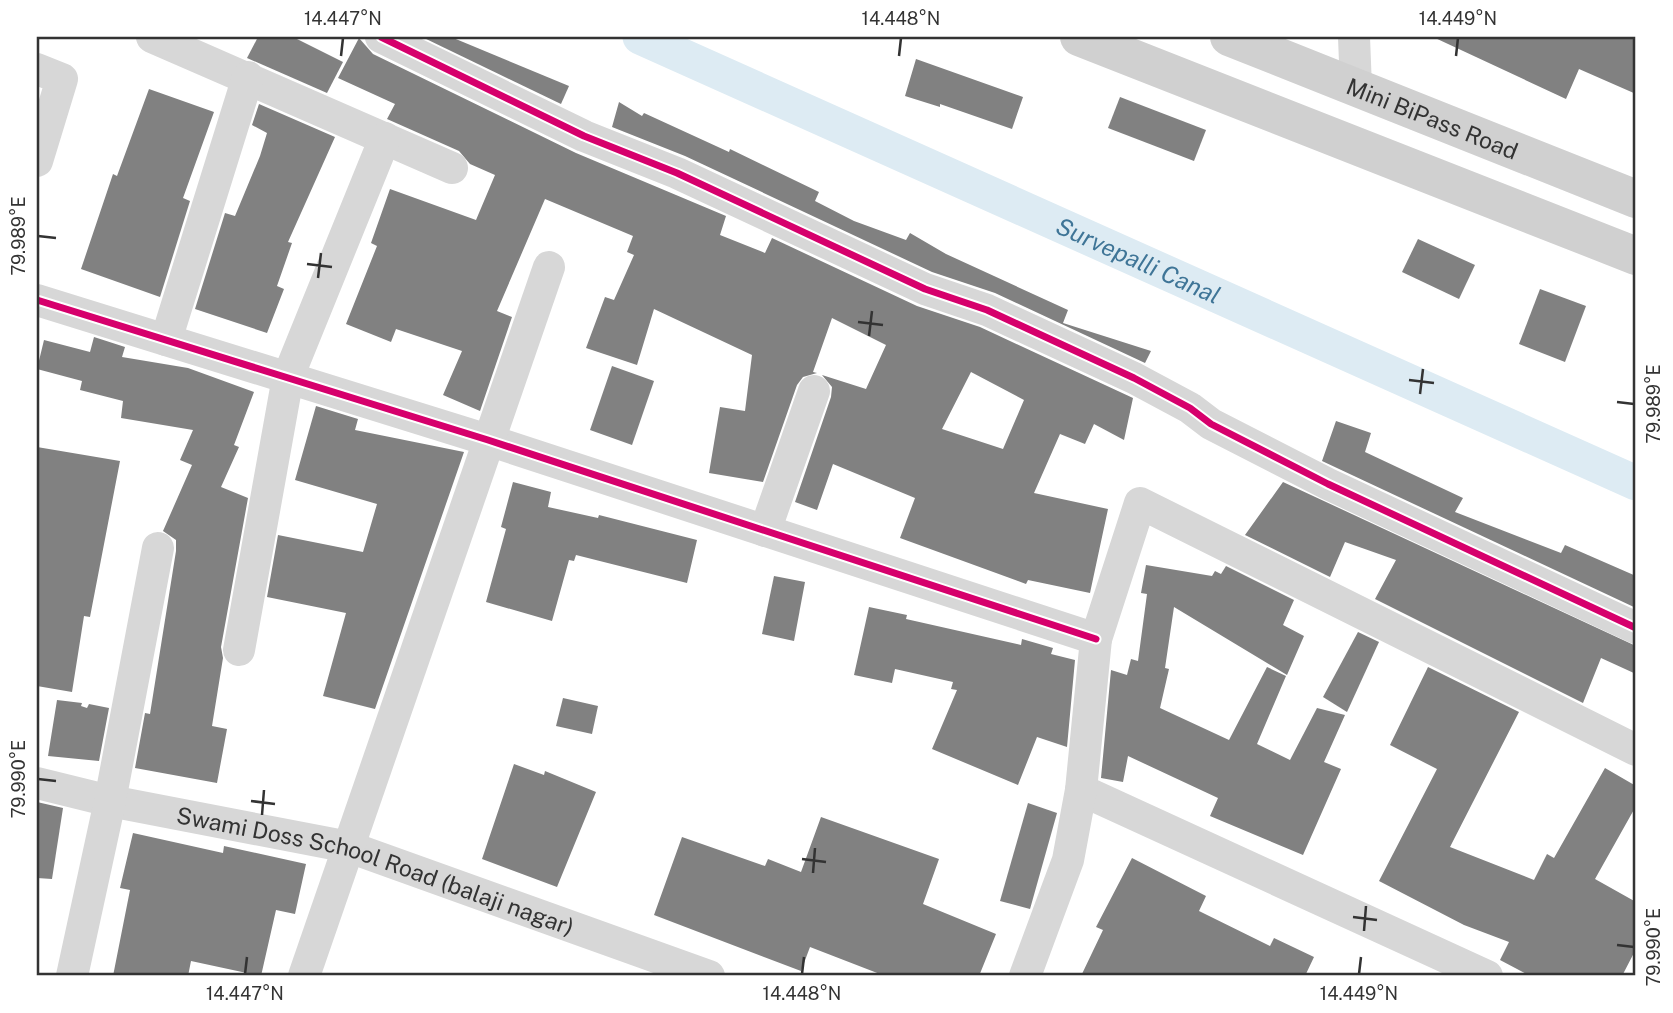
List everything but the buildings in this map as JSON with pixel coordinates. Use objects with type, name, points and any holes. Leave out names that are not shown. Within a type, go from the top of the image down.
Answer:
[{"type":"main road","points":[[1079,37],[1636,256]]},
{"type":"main road","name":"Mini BiPass Road","points":[[1229,37],[1636,199]]},
{"type":"street","points":[[152,37],[452,168]]},
{"type":"street","points":[[381,37],[584,136],[677,173],[925,289],[987,310],[1135,378],[1190,408],[1211,425],[1328,484],[1636,628]]},
{"type":"street","points":[[1354,37],[1356,88]]},
{"type":"street","points":[[37,69],[62,79],[37,161]]},
{"type":"street","points":[[166,340],[248,77]]},
{"type":"street","points":[[239,650],[288,377],[385,138]]},
{"type":"street","points":[[304,976],[550,267]]},
{"type":"street","points":[[37,300],[488,440],[1096,639]]},
{"type":"street","points":[[765,531],[814,391]]},
{"type":"street","points":[[1025,976],[1068,860],[1081,790],[1096,639],[1140,503],[1636,750]]},
{"type":"street","points":[[72,976],[110,801],[158,548]]},
{"type":"street","name":"Swami Doss School Road (balaji nagar)","points":[[37,783],[110,801],[349,847],[709,976]]},
{"type":"street","points":[[1081,790],[1487,976]]},
{"type":"waterway","name":"Survepalli Canal","points":[[640,37],[1636,483]]},
{"type":"cycle path","points":[[381,37],[584,136],[677,173],[925,289],[987,310],[1134,378],[1190,408],[1211,424],[1328,484],[1636,628]]},
{"type":"cycle path","points":[[37,300],[488,440],[1096,639]]}]
